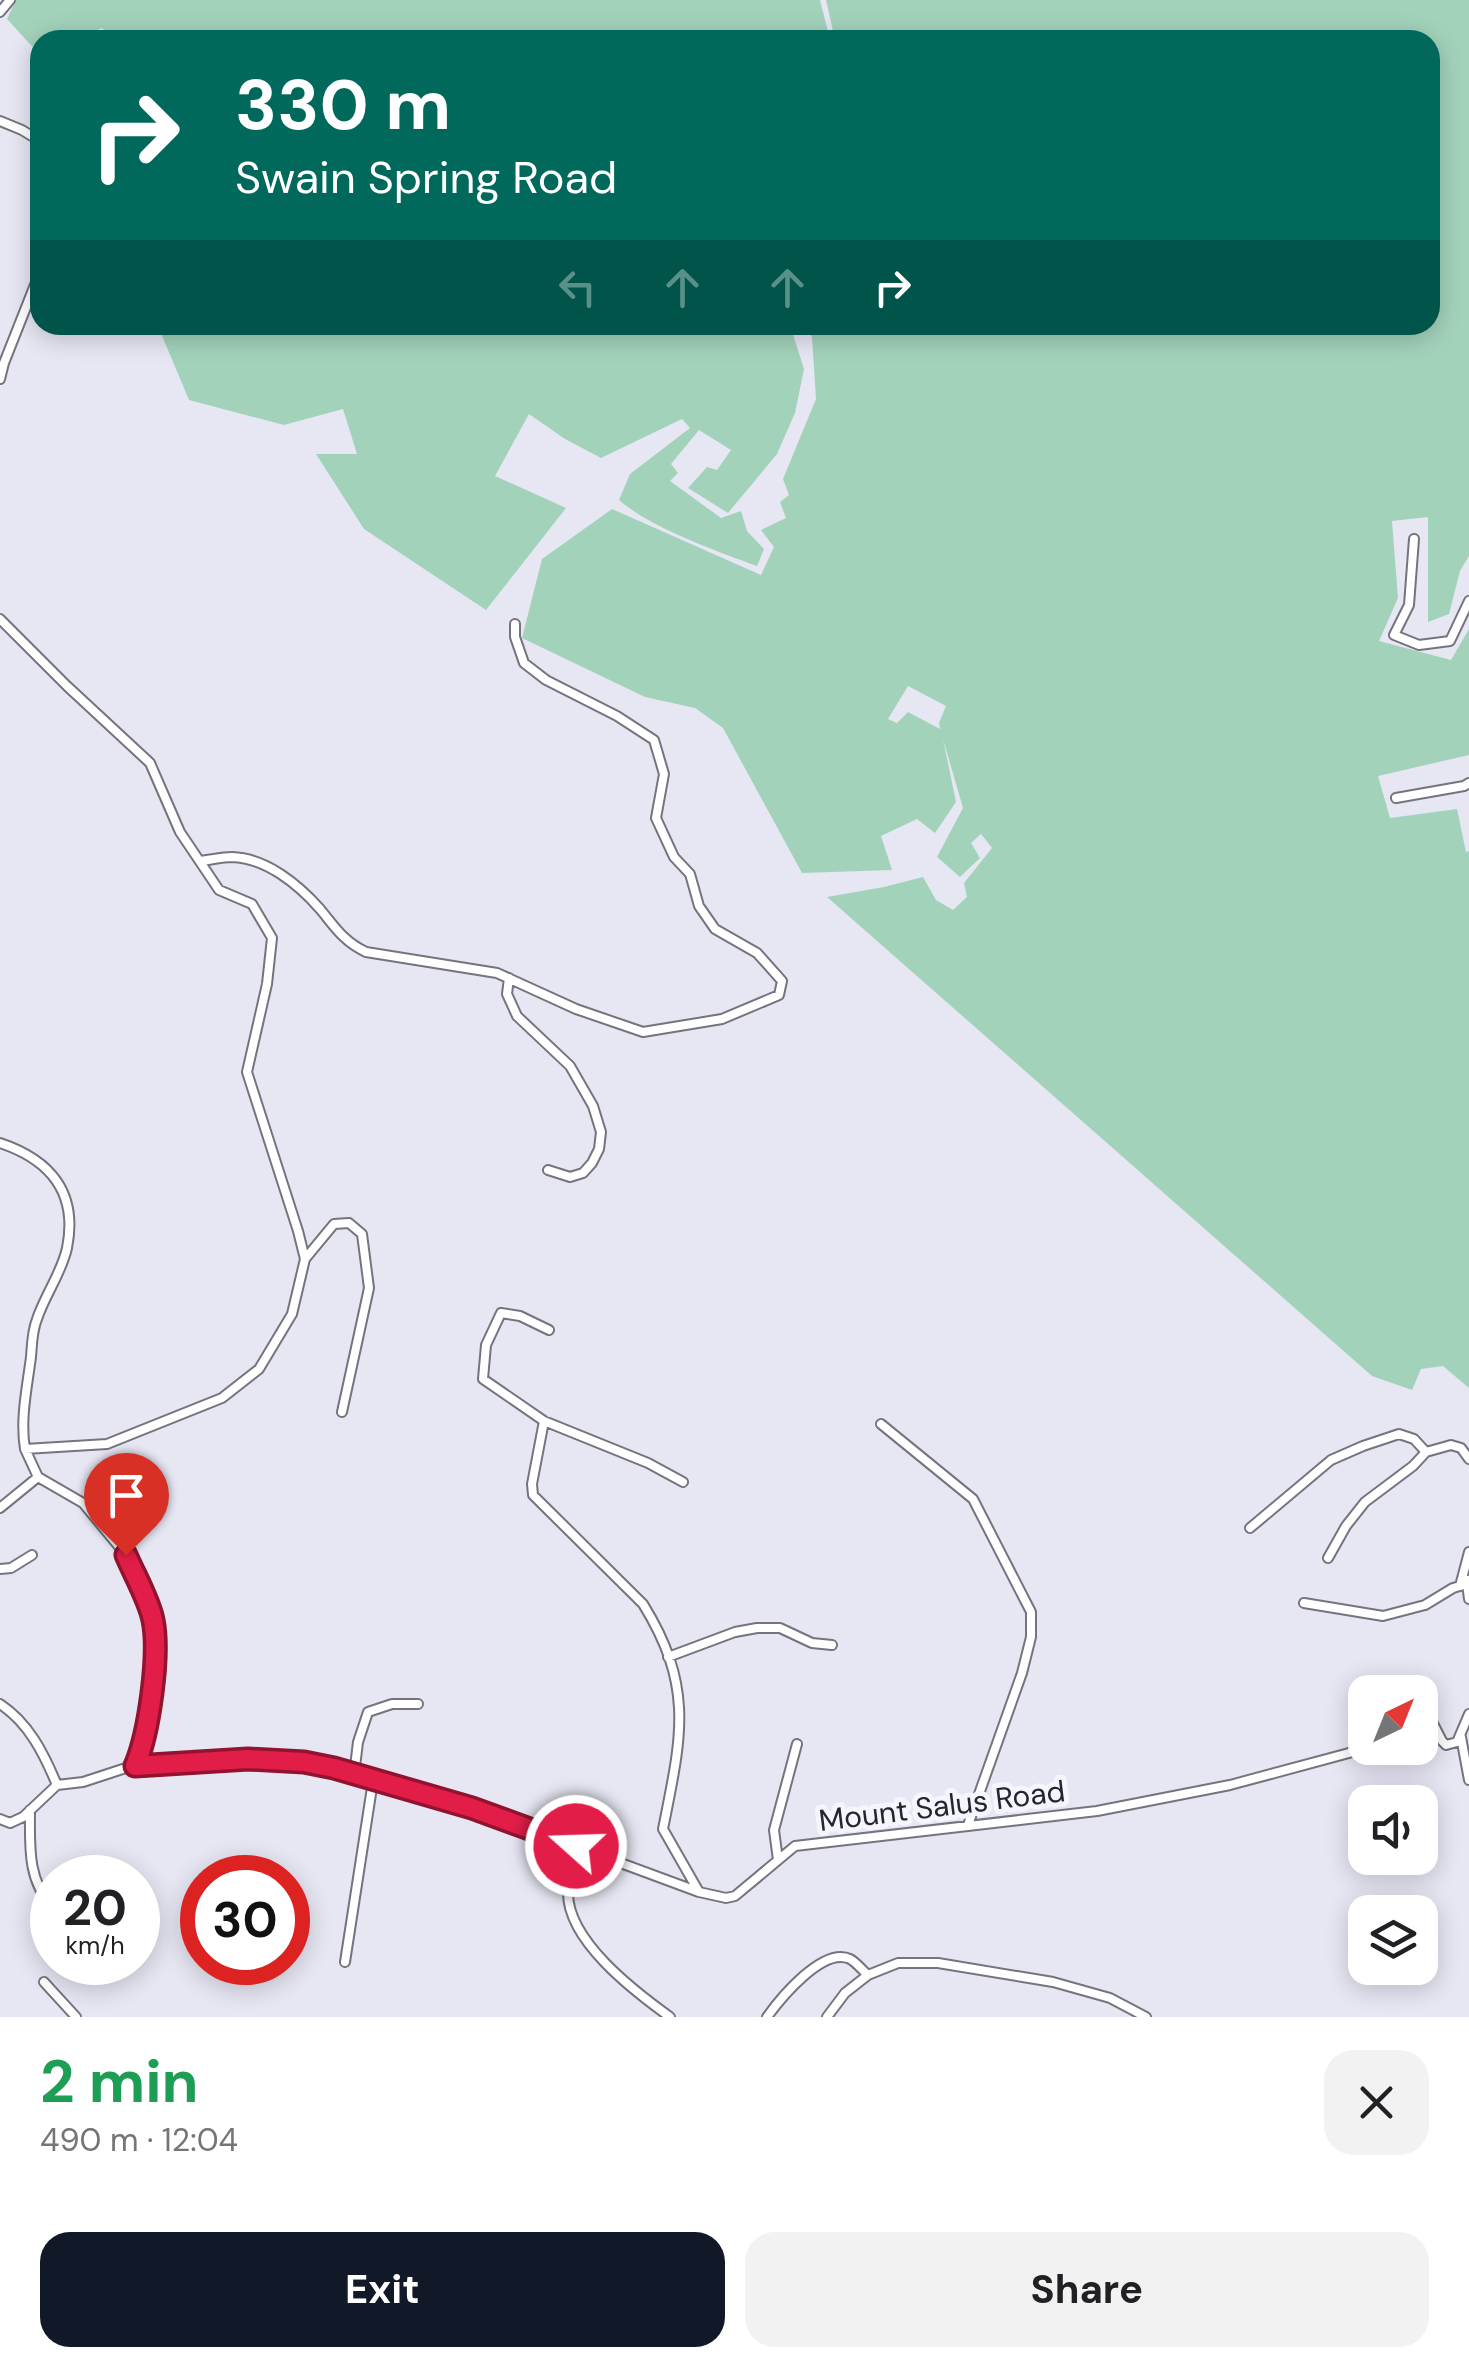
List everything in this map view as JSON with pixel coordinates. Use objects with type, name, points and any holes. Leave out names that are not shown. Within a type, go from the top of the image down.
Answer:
[{"type":"street","points":[[0,12],[10,0]]},
{"type":"street","points":[[0,120],[30,135]]},
{"type":"street","points":[[0,380],[30,297]]},
{"type":"street","points":[[1414,539],[1409,605],[1394,636],[1420,644],[1450,642],[1469,601]]},
{"type":"street","points":[[0,619],[150,763],[180,832],[219,890],[252,904],[272,938],[267,984],[247,1072],[305,1259]]},
{"type":"street","points":[[200,861],[232,857],[265,863],[318,906],[351,945],[366,952],[497,972],[576,1009],[643,1032],[722,1019],[779,995],[782,980],[758,954],[716,929],[699,906],[690,874],[674,857],[656,818],[664,774],[654,740],[617,716],[546,680],[524,663],[514,637],[515,624]]},
{"type":"street","points":[[1396,798],[1469,783]]},
{"type":"street","points":[[509,978],[507,994],[517,1016],[570,1066],[593,1106],[601,1132],[599,1149],[582,1173],[570,1177],[548,1170]]},
{"type":"street","points":[[0,1143],[46,1167],[64,1192],[70,1214],[66,1250],[35,1323],[22,1430],[25,1449],[38,1477],[83,1503],[126,1555],[153,1619],[154,1674],[142,1750],[135,1766]]},
{"type":"street","points":[[25,1449],[107,1444],[222,1398],[259,1369],[276,1342],[292,1314],[305,1259],[334,1224],[349,1222],[362,1234],[369,1288],[342,1412]]},
{"type":"street","points":[[549,1330],[520,1316],[502,1313],[486,1344],[483,1379],[544,1421],[648,1463],[682,1482]]},
{"type":"street","points":[[544,1421],[533,1495],[642,1604],[674,1669],[680,1744],[664,1829],[699,1892]]},
{"type":"street","points":[[882,1424],[973,1499],[1030,1612],[1030,1637],[1022,1673],[968,1826]]},
{"type":"street","points":[[1250,1528],[1331,1460],[1363,1446],[1399,1434],[1414,1439],[1426,1452]]},
{"type":"street","points":[[1328,1558],[1365,1502],[1426,1452],[1451,1445],[1461,1448],[1469,1459]]},
{"type":"street","points":[[0,1508],[38,1477]]},
{"type":"street","points":[[1469,1552],[1465,1583],[1469,1599]]},
{"type":"street","points":[[0,1570],[32,1555]]},
{"type":"street","points":[[1304,1603],[1383,1616],[1425,1605],[1465,1583]]},
{"type":"street","points":[[668,1657],[735,1632],[757,1628],[780,1628],[812,1643],[832,1645]]},
{"type":"street","points":[[0,1704],[30,1734],[57,1785],[14,1822],[0,1819]]},
{"type":"street","points":[[354,1775],[358,1742],[368,1712],[392,1704],[418,1704]]},
{"type":"street","points":[[1438,1734],[1442,1742],[1458,1742],[1469,1714]]},
{"type":"street","points":[[1461,1737],[1469,1780]]},
{"type":"street","points":[[778,1860],[774,1830],[797,1744]]},
{"type":"street","name":"Mount Salus Road","points":[[57,1785],[83,1782],[135,1766],[248,1759],[304,1762],[472,1808],[699,1892],[726,1898],[735,1896],[795,1846],[1097,1811],[1230,1785],[1348,1754]]},
{"type":"street","points":[[345,1962],[373,1781]]},
{"type":"street","points":[[30,1810],[32,1855]]},
{"type":"street","points":[[576,1846],[568,1893],[572,1916],[606,1964],[670,2017]]},
{"type":"street","points":[[766,2017],[803,1976],[837,1957],[849,1958],[868,1975]]},
{"type":"street","points":[[827,2017],[845,1993],[868,1975],[898,1963],[938,1963],[1053,1982],[1110,1998],[1146,2017]]},
{"type":"street","points":[[47,1985],[76,2017]]},
{"type":"green space","points":[[16,0],[820,0],[828,30],[102,28],[30,30],[30,44],[7,19]]},
{"type":"green space","points":[[826,0],[1469,0],[1469,556],[1460,571],[1449,614],[1428,622],[1428,517],[1392,521],[1398,598],[1379,641],[1451,660],[1469,629],[1469,755],[1378,776],[1390,818],[1457,809],[1466,852],[1469,851],[1469,1388],[1443,1366],[1421,1369],[1412,1390],[1372,1376],[827,897],[923,877],[936,900],[953,910],[967,897],[964,883],[992,848],[981,834],[971,843],[980,858],[960,877],[937,857],[963,808],[943,739],[956,802],[935,833],[917,819],[881,836],[892,870],[802,873],[723,728],[695,708],[645,697],[522,638],[542,559],[612,509],[761,575],[774,547],[761,530],[786,518],[780,502],[789,495],[783,479],[816,399],[812,337],[1440,335],[1440,30],[833,30]],"holes":[[[908,686],[946,706],[940,729],[908,712],[897,723],[888,719]]]},
{"type":"green space","points":[[162,335],[793,335],[804,369],[795,413],[777,454],[728,513],[688,488],[707,467],[717,470],[731,450],[699,430],[671,464],[678,473],[670,481],[721,518],[741,511],[747,531],[764,549],[757,566],[666,529],[619,500],[630,474],[690,428],[682,419],[601,458],[529,414],[495,476],[566,508],[486,610],[364,529],[316,454],[357,454],[343,409],[284,425],[189,400]]},
{"type":"route","points":[[126,1555],[153,1619],[154,1674],[142,1750],[135,1766],[248,1759],[304,1762],[472,1808],[576,1846]]}]
